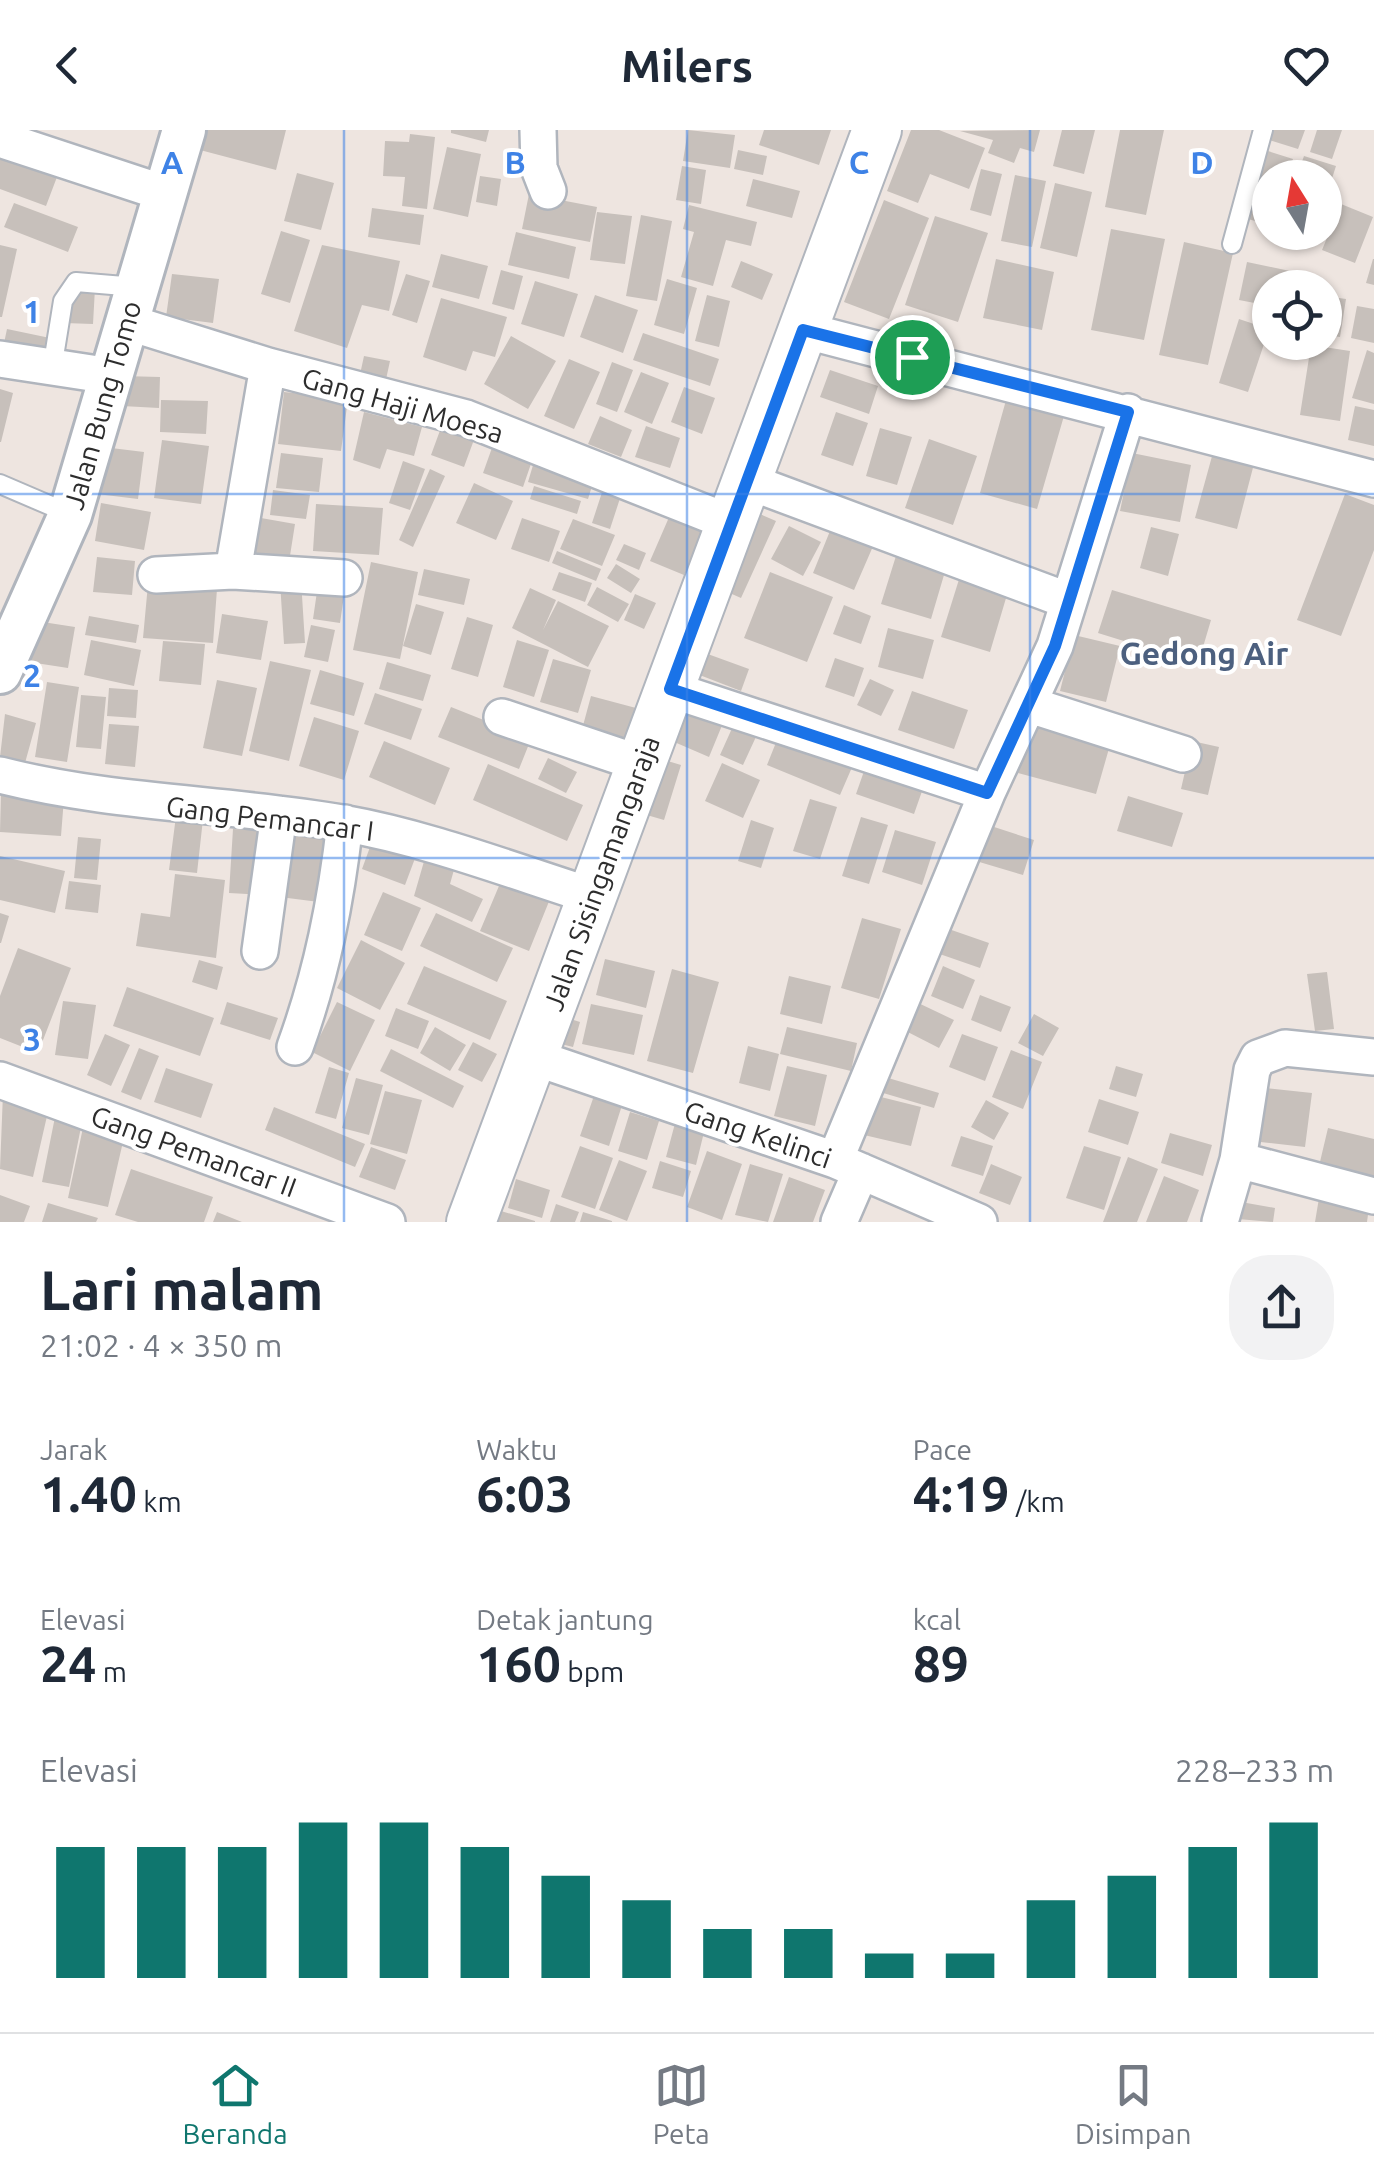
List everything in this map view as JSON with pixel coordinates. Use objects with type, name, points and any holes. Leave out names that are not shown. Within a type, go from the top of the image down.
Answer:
[{"type":"main road","name":"Jalan Sisingamangaraja","points":[[471,1222],[877,130]]},
{"type":"street","name":"Jalan Bung Tomo","points":[[1,667],[70,514],[184,130]]},
{"type":"street","points":[[538,130],[538,168],[548,191]]},
{"type":"street","points":[[0,139],[164,192]]},
{"type":"street","name":"Gang Haji Moesa","points":[[132,305],[268,366],[466,418],[1069,600]]},
{"type":"street","points":[[803,330],[1128,412],[1232,446],[1374,479]]},
{"type":"street","points":[[0,359],[111,376]]},
{"type":"street","points":[[232,571],[268,366]]},
{"type":"street","points":[[839,1222],[848,1166],[987,793],[1030,706],[1069,600],[1128,412]]},
{"type":"street","points":[[156,575],[232,571],[344,578]]},
{"type":"street","points":[[670,689],[987,793]]},
{"type":"street","points":[[1030,706],[1182,754]]},
{"type":"street","points":[[502,717],[642,764]]},
{"type":"street","name":"Gang Pemancar I","points":[[0,775],[132,801],[345,824],[424,842],[592,896]]},
{"type":"street","points":[[260,950],[279,814]]},
{"type":"street","points":[[294,1047],[317,986],[337,897],[345,824]]},
{"type":"street","points":[[1220,1222],[1238,1160],[1252,1070],[1258,1058],[1285,1048],[1374,1058]]},
{"type":"street","name":"Gang Kelinci","points":[[532,1057],[848,1166],[979,1222]]},
{"type":"street","name":"Gang Pemancar II","points":[[0,1080],[388,1222]]},
{"type":"street","points":[[1238,1160],[1374,1196]]},
{"type":"lane","points":[[1232,244],[1263,130]]},
{"type":"lane","points":[[52,369],[62,302],[76,282],[85,279],[132,305]]},
{"type":"lane","points":[[0,484],[70,514]]},
{"type":"building","points":[[205,130],[286,130],[276,170],[200,150]]},
{"type":"building","points":[[451,130],[489,130],[486,142]]},
{"type":"building","points":[[688,130],[735,135],[730,168],[683,161]]},
{"type":"building","points":[[764,130],[831,130],[819,165],[759,145]]},
{"type":"building","points":[[911,130],[939,130],[985,148],[969,189],[930,174],[918,203],[887,191]]},
{"type":"building","points":[[1040,130],[1034,152],[1020,148],[1014,163],[988,153],[993,140],[960,131]]},
{"type":"building","points":[[1062,130],[1095,130],[1084,174],[1053,166]]},
{"type":"building","points":[[1120,130],[1164,130],[1146,215],[1105,207]]},
{"type":"building","points":[[1272,130],[1305,130],[1298,149],[1269,140]]},
{"type":"building","points":[[1317,130],[1342,130],[1332,159],[1310,152]]},
{"type":"building","points":[[410,134],[435,137],[427,209],[402,206],[405,177],[383,176],[385,141],[409,142]]},
{"type":"building","points":[[447,147],[481,154],[468,217],[433,209]]},
{"type":"building","points":[[738,150],[767,156],[763,175],[734,169]]},
{"type":"building","points":[[1268,151],[1293,159],[1293,160],[1265,160]]},
{"type":"building","points":[[0,152],[60,169],[46,206],[0,189]]},
{"type":"building","points":[[682,166],[706,170],[701,204],[676,200]]},
{"type":"building","points":[[981,169],[1002,174],[991,216],[970,210]]},
{"type":"building","points":[[297,173],[334,183],[321,230],[284,221]]},
{"type":"building","points":[[1015,175],[1046,181],[1032,247],[1001,241]]},
{"type":"building","points":[[480,176],[501,179],[497,206],[476,202]]},
{"type":"building","points":[[753,179],[800,191],[792,218],[746,206]]},
{"type":"building","points":[[1055,183],[1092,192],[1077,257],[1040,248]]},
{"type":"building","points":[[1252,189],[1252,220],[1244,218]]},
{"type":"building","points":[[529,194],[597,207],[590,242],[522,229]]},
{"type":"building","points":[[884,200],[929,218],[889,319],[844,302]]},
{"type":"building","points":[[14,203],[78,227],[68,252],[4,227]]},
{"type":"building","points":[[1342,204],[1373,217],[1355,263],[1322,250],[1342,250]]},
{"type":"building","points":[[689,205],[757,222],[751,246],[726,240],[713,286],[681,277],[694,232],[683,229]]},
{"type":"building","points":[[372,208],[424,215],[420,245],[368,237]]},
{"type":"building","points":[[597,212],[632,216],[625,264],[590,260]]},
{"type":"building","points":[[641,215],[672,221],[657,301],[626,296]]},
{"type":"building","points":[[935,216],[988,233],[958,322],[905,305]]},
{"type":"building","points":[[1111,229],[1165,239],[1144,340],[1091,330]]},
{"type":"building","points":[[281,231],[310,240],[290,303],[261,294]]},
{"type":"building","points":[[516,232],[576,247],[569,279],[508,265]]},
{"type":"building","points":[[1184,242],[1233,253],[1208,365],[1159,355]]},
{"type":"building","points":[[0,245],[17,249],[2,317],[0,317]]},
{"type":"building","points":[[322,245],[400,261],[389,311],[362,305],[347,348],[294,331]]},
{"type":"building","points":[[441,254],[488,266],[479,299],[432,287]]},
{"type":"building","points":[[996,259],[1054,272],[1042,330],[983,318]]},
{"type":"building","points":[[1374,259],[1374,285],[1366,283]]},
{"type":"building","points":[[741,261],[773,274],[762,300],[731,287]]},
{"type":"building","points":[[1247,262],[1285,270],[1252,270],[1252,303],[1239,300]]},
{"type":"building","points":[[501,270],[523,276],[514,310],[492,304]]},
{"type":"building","points":[[172,274],[219,279],[213,323],[166,317]]},
{"type":"building","points":[[406,274],[430,281],[417,323],[392,315]]},
{"type":"building","points":[[667,279],[697,288],[684,334],[654,325]]},
{"type":"building","points":[[535,281],[578,294],[564,337],[521,324]]},
{"type":"building","points":[[66,287],[95,288],[93,324],[64,323]]},
{"type":"building","points":[[595,295],[638,310],[623,353],[580,337]]},
{"type":"building","points":[[707,295],[730,301],[719,347],[695,341]]},
{"type":"building","points":[[441,298],[507,317],[495,357],[473,351],[466,371],[423,357]]},
{"type":"building","points":[[1357,306],[1374,309],[1374,343],[1351,338]]},
{"type":"building","points":[[1239,319],[1252,323],[1252,360],[1259,360],[1248,392],[1219,383]]},
{"type":"building","points":[[7,329],[50,338],[46,357],[3,348]]},
{"type":"building","points":[[643,333],[719,359],[710,386],[633,360]]},
{"type":"building","points":[[511,336],[556,361],[528,409],[484,384]]},
{"type":"building","points":[[1342,350],[1350,351],[1340,421],[1300,415],[1309,360],[1342,360]]},
{"type":"building","points":[[1367,350],[1374,353],[1374,404],[1352,398]]},
{"type":"building","points":[[364,356],[390,361],[385,384],[359,379]]},
{"type":"building","points":[[569,359],[600,372],[574,429],[544,416]]},
{"type":"building","points":[[612,362],[633,370],[617,412],[596,404]]},
{"type":"building","points":[[830,370],[878,386],[869,414],[820,397]]},
{"type":"building","points":[[641,372],[669,383],[652,424],[624,412]]},
{"type":"building","points":[[123,376],[160,377],[159,408],[122,406]]},
{"type":"building","points":[[1010,386],[1068,402],[1037,509],[980,493]]},
{"type":"building","points":[[684,387],[715,398],[702,434],[671,422]]},
{"type":"building","points":[[0,389],[13,393],[1,442],[0,442]]},
{"type":"building","points":[[284,392],[348,399],[341,451],[278,444]]},
{"type":"building","points":[[161,400],[208,401],[206,434],[160,432]]},
{"type":"building","points":[[1355,406],[1374,410],[1374,446],[1348,440]]},
{"type":"building","points":[[364,412],[422,427],[414,456],[387,449],[380,469],[353,460]]},
{"type":"building","points":[[836,412],[868,423],[853,466],[821,455]]},
{"type":"building","points":[[600,416],[632,430],[621,457],[588,444]]},
{"type":"building","points":[[442,425],[475,437],[464,467],[431,455]]},
{"type":"building","points":[[646,426],[680,438],[670,468],[635,457]]},
{"type":"building","points":[[880,428],[912,437],[897,485],[866,476]]},
{"type":"building","points":[[929,439],[977,456],[953,525],[905,508]]},
{"type":"building","points":[[162,440],[209,446],[201,504],[154,498]]},
{"type":"building","points":[[493,445],[533,458],[523,487],[483,473]]},
{"type":"building","points":[[103,447],[144,452],[138,499],[97,494]]},
{"type":"building","points":[[1214,449],[1255,460],[1237,529],[1195,518]]},
{"type":"building","points":[[281,453],[323,458],[319,492],[276,488]]},
{"type":"building","points":[[1132,453],[1191,465],[1180,522],[1120,511]]},
{"type":"building","points":[[536,455],[596,473],[588,499],[528,482]]},
{"type":"building","points":[[403,461],[425,469],[410,510],[389,503]]},
{"type":"building","points":[[430,469],[445,476],[413,547],[399,540]]},
{"type":"building","points":[[607,477],[625,483],[610,529],[592,523]]},
{"type":"building","points":[[474,483],[513,501],[496,540],[456,523]]},
{"type":"building","points":[[534,486],[581,501],[577,514],[530,499]]},
{"type":"building","points":[[273,490],[310,495],[306,519],[270,515]]},
{"type":"building","points":[[1345,494],[1374,505],[1374,550],[1341,636],[1297,620]]},
{"type":"building","points":[[101,503],[151,512],[144,550],[95,541]]},
{"type":"building","points":[[316,504],[383,508],[379,555],[313,551]]},
{"type":"building","points":[[744,507],[776,521],[741,598],[709,584]]},
{"type":"building","points":[[670,515],[703,529],[684,575],[650,561]]},
{"type":"building","points":[[261,518],[295,524],[289,562],[255,557]]},
{"type":"building","points":[[522,518],[560,531],[549,562],[511,549]]},
{"type":"building","points":[[573,519],[615,535],[602,566],[560,549]]},
{"type":"building","points":[[789,526],[821,542],[803,576],[771,559]]},
{"type":"building","points":[[832,526],[874,544],[854,590],[813,573]]},
{"type":"building","points":[[1151,527],[1179,534],[1168,576],[1140,568]]},
{"type":"building","points":[[900,543],[949,558],[931,619],[881,604]]},
{"type":"building","points":[[624,544],[646,553],[639,570],[616,560]]},
{"type":"building","points":[[557,551],[601,569],[596,581],[552,563]]},
{"type":"building","points":[[97,557],[135,561],[132,595],[93,592]]},
{"type":"building","points":[[371,562],[418,572],[400,659],[353,650]]},
{"type":"building","points":[[616,564],[640,579],[631,593],[607,578]]},
{"type":"building","points":[[424,569],[470,579],[464,605],[418,595]]},
{"type":"building","points":[[559,572],[592,583],[585,602],[552,590]]},
{"type":"building","points":[[770,572],[833,597],[807,662],[744,638]]},
{"type":"building","points":[[961,573],[1009,588],[990,652],[941,637]]},
{"type":"building","points":[[319,578],[346,582],[340,623],[313,619]]},
{"type":"building","points":[[301,580],[305,643],[284,644],[280,582]]},
{"type":"building","points":[[148,584],[217,589],[213,643],[143,638]]},
{"type":"building","points":[[597,587],[629,604],[618,622],[587,605]]},
{"type":"building","points":[[530,588],[556,600],[543,630],[558,601],[609,626],[588,667],[512,628]]},
{"type":"building","points":[[1112,590],[1211,620],[1198,664],[1098,633]]},
{"type":"building","points":[[635,594],[656,603],[644,629],[624,620]]},
{"type":"building","points":[[416,604],[444,612],[431,655],[403,646]]},
{"type":"building","points":[[844,605],[871,616],[861,644],[833,634]]},
{"type":"building","points":[[222,614],[268,621],[261,660],[216,653]]},
{"type":"building","points":[[89,616],[139,625],[136,643],[85,635]]},
{"type":"building","points":[[467,617],[493,625],[478,677],[451,669]]},
{"type":"building","points":[[36,621],[75,627],[68,668],[29,662]]},
{"type":"building","points":[[311,625],[335,630],[328,662],[304,657]]},
{"type":"building","points":[[888,628],[934,640],[923,679],[878,667]]},
{"type":"building","points":[[1074,635],[1120,646],[1106,702],[1060,691]]},
{"type":"building","points":[[91,640],[141,650],[134,686],[84,675]]},
{"type":"building","points":[[517,640],[549,650],[534,697],[503,687]]},
{"type":"building","points":[[163,641],[205,644],[201,685],[159,681]]},
{"type":"building","points":[[705,653],[749,669],[741,691],[697,674]]},
{"type":"building","points":[[835,658],[864,668],[854,697],[825,687]]},
{"type":"building","points":[[553,659],[591,670],[578,713],[540,702]]},
{"type":"building","points":[[270,661],[311,670],[289,761],[249,751]]},
{"type":"building","points":[[387,662],[431,675],[423,701],[379,689]]},
{"type":"building","points":[[320,670],[364,683],[354,716],[310,704]]},
{"type":"building","points":[[870,679],[894,690],[881,716],[857,705]]},
{"type":"building","points":[[217,680],[257,688],[242,756],[203,748]]},
{"type":"building","points":[[47,682],[79,687],[67,762],[35,757]]},
{"type":"building","points":[[109,688],[138,690],[136,718],[107,716]]},
{"type":"building","points":[[912,691],[968,710],[954,749],[898,730]]},
{"type":"building","points":[[375,693],[422,709],[411,740],[364,724]]},
{"type":"building","points":[[81,695],[106,697],[101,749],[76,747]]},
{"type":"building","points":[[591,696],[636,708],[626,746],[581,733]]},
{"type":"building","points":[[679,705],[723,723],[709,757],[665,738]]},
{"type":"building","points":[[451,707],[531,739],[519,769],[438,737]]},
{"type":"building","points":[[5,714],[36,723],[25,763],[0,757]]},
{"type":"building","points":[[738,715],[761,726],[743,765],[720,755]]},
{"type":"building","points":[[314,717],[359,731],[344,780],[299,766]]},
{"type":"building","points":[[1032,723],[1110,745],[1096,794],[1018,773]]},
{"type":"building","points":[[109,724],[139,726],[135,767],[105,764]]},
{"type":"building","points":[[779,735],[853,765],[840,795],[767,765]]},
{"type":"building","points":[[384,741],[450,768],[435,805],[369,777]]},
{"type":"building","points":[[1192,741],[1219,747],[1208,795],[1181,789]]},
{"type":"building","points":[[651,756],[681,765],[664,820],[633,811]]},
{"type":"building","points":[[869,757],[927,777],[914,814],[856,794]]},
{"type":"building","points":[[548,758],[577,772],[566,793],[538,779]]},
{"type":"building","points":[[722,763],[760,780],[743,818],[705,801]]},
{"type":"building","points":[[488,764],[583,805],[567,841],[473,800]]},
{"type":"building","points":[[1,793],[64,798],[61,836],[0,832]]},
{"type":"building","points":[[1128,796],[1183,813],[1172,847],[1117,831]]},
{"type":"building","points":[[810,799],[837,807],[820,859],[793,851]]},
{"type":"building","points":[[176,816],[203,819],[197,873],[169,870]]},
{"type":"building","points":[[861,817],[888,825],[869,884],[842,876]]},
{"type":"building","points":[[751,820],[774,828],[761,868],[738,861]]},
{"type":"building","points":[[988,825],[1034,840],[1023,875],[976,861]]},
{"type":"building","points":[[280,826],[328,831],[319,902],[272,896]]},
{"type":"building","points":[[233,829],[269,831],[264,895],[229,893]]},
{"type":"building","points":[[895,830],[936,842],[922,885],[882,872]]},
{"type":"building","points":[[374,836],[417,853],[405,885],[362,869]]},
{"type":"building","points":[[78,837],[101,839],[97,880],[74,878]]},
{"type":"building","points":[[427,851],[457,859],[450,884],[483,899],[472,922],[414,896]]},
{"type":"building","points":[[0,856],[65,871],[55,913],[0,900]]},
{"type":"building","points":[[175,874],[225,880],[216,958],[136,946],[141,913],[170,917]]},
{"type":"building","points":[[504,874],[552,894],[529,951],[480,931]]},
{"type":"building","points":[[69,881],[101,885],[98,913],[65,909]]},
{"type":"building","points":[[383,892],[421,908],[402,951],[364,935]]},
{"type":"building","points":[[0,913],[9,916],[1,943],[0,943]]},
{"type":"building","points":[[436,913],[513,948],[497,982],[420,946]]},
{"type":"building","points":[[862,918],[901,929],[879,999],[841,988]]},
{"type":"building","points":[[940,926],[989,943],[980,968],[931,951]]},
{"type":"building","points":[[361,940],[405,963],[380,1010],[337,988]]},
{"type":"building","points":[[18,948],[71,968],[38,1053],[0,1038],[0,996]]},
{"type":"building","points":[[605,959],[655,971],[646,1008],[596,995]]},
{"type":"building","points":[[199,960],[223,967],[217,990],[192,982]]},
{"type":"building","points":[[424,966],[507,1001],[490,1040],[407,1004]]},
{"type":"building","points":[[943,966],[975,980],[963,1009],[931,996]]},
{"type":"building","points":[[672,969],[719,982],[693,1073],[647,1061]]},
{"type":"building","points":[[1327,972],[1334,1029],[1315,1031],[1307,974]]},
{"type":"building","points":[[789,976],[831,986],[822,1024],[780,1014]]},
{"type":"building","points":[[127,987],[214,1018],[200,1056],[113,1026]]},
{"type":"building","points":[[980,995],[1011,1007],[1001,1032],[971,1020]]},
{"type":"building","points":[[912,1000],[954,1020],[939,1048],[898,1027]]},
{"type":"building","points":[[63,1001],[96,1005],[88,1059],[55,1055]]},
{"type":"building","points":[[227,1002],[278,1018],[270,1040],[220,1024]]},
{"type":"building","points":[[337,1002],[375,1020],[350,1071],[312,1052]]},
{"type":"building","points":[[591,1004],[643,1015],[634,1055],[582,1044]]},
{"type":"building","points":[[396,1008],[429,1021],[418,1049],[385,1036]]},
{"type":"building","points":[[1034,1014],[1059,1028],[1043,1056],[1018,1043]]},
{"type":"building","points":[[561,1016],[580,1022],[573,1047],[553,1042]]},
{"type":"building","points":[[435,1027],[466,1045],[450,1071],[420,1053]]},
{"type":"building","points":[[787,1027],[857,1043],[851,1071],[780,1054]]},
{"type":"building","points":[[105,1034],[130,1045],[111,1086],[87,1075]]},
{"type":"building","points":[[962,1034],[998,1047],[985,1081],[949,1067]]},
{"type":"building","points":[[473,1042],[497,1054],[482,1082],[458,1070]]},
{"type":"building","points":[[748,1046],[779,1054],[770,1091],[739,1083]]},
{"type":"building","points":[[139,1048],[159,1056],[141,1100],[121,1092]]},
{"type":"building","points":[[391,1049],[464,1086],[453,1108],[380,1071]]},
{"type":"building","points":[[1011,1050],[1042,1062],[1023,1109],[992,1097]]},
{"type":"building","points":[[787,1066],[827,1075],[815,1126],[774,1116]]},
{"type":"building","points":[[1116,1066],[1143,1074],[1136,1097],[1109,1089]]},
{"type":"building","points":[[329,1067],[349,1073],[336,1119],[315,1113]]},
{"type":"building","points":[[166,1068],[213,1084],[201,1118],[154,1102]]},
{"type":"building","points":[[878,1075],[939,1093],[934,1108],[873,1090]]},
{"type":"building","points":[[356,1078],[383,1085],[369,1135],[342,1128]]},
{"type":"building","points":[[1257,1087],[1312,1093],[1305,1147],[1251,1141]]},
{"type":"building","points":[[596,1090],[624,1099],[609,1146],[580,1136]]},
{"type":"building","points":[[385,1091],[422,1100],[407,1154],[370,1144]]},
{"type":"building","points":[[3,1093],[50,1103],[33,1177],[0,1169]]},
{"type":"building","points":[[873,1095],[921,1107],[911,1146],[864,1135]]},
{"type":"building","points":[[1099,1099],[1139,1112],[1128,1145],[1088,1132]]},
{"type":"building","points":[[986,1100],[1009,1113],[994,1140],[971,1127]]},
{"type":"building","points":[[274,1107],[365,1144],[355,1167],[265,1130]]},
{"type":"building","points":[[56,1112],[83,1117],[69,1187],[42,1182]]},
{"type":"building","points":[[630,1112],[659,1121],[647,1160],[618,1151]]},
{"type":"building","points":[[677,1116],[706,1124],[696,1165],[666,1157]]},
{"type":"building","points":[[84,1123],[125,1133],[108,1207],[68,1198]]},
{"type":"building","points":[[1328,1128],[1374,1139],[1374,1179],[1319,1166]]},
{"type":"building","points":[[1170,1133],[1212,1145],[1203,1176],[1161,1163]]},
{"type":"building","points":[[961,1136],[993,1146],[983,1176],[951,1166]]},
{"type":"building","points":[[580,1146],[613,1158],[595,1209],[561,1197]]},
{"type":"building","points":[[1084,1146],[1121,1157],[1104,1210],[1066,1198]]},
{"type":"building","points":[[371,1147],[406,1160],[395,1190],[359,1177]]},
{"type":"building","points":[[707,1151],[742,1164],[722,1220],[687,1207]]},
{"type":"building","points":[[1128,1157],[1158,1169],[1137,1222],[1103,1222]]},
{"type":"building","points":[[619,1160],[647,1171],[627,1221],[599,1210]]},
{"type":"building","points":[[660,1161],[691,1171],[683,1197],[652,1188]]},
{"type":"building","points":[[750,1164],[783,1174],[768,1222],[735,1215]]},
{"type":"building","points":[[991,1164],[1022,1177],[1010,1205],[979,1193]]},
{"type":"building","points":[[131,1169],[213,1197],[204,1222],[138,1222],[115,1215]]},
{"type":"building","points":[[1164,1176],[1199,1190],[1187,1222],[1146,1222]]},
{"type":"building","points":[[789,1177],[825,1190],[813,1222],[773,1222]]},
{"type":"building","points":[[516,1179],[550,1190],[542,1218],[508,1208]]},
{"type":"building","points":[[1320,1192],[1370,1200],[1367,1222],[1315,1222]]},
{"type":"building","points":[[0,1195],[30,1206],[24,1222],[0,1222]]},
{"type":"building","points":[[1241,1202],[1275,1208],[1273,1222],[1238,1219]]},
{"type":"building","points":[[48,1203],[98,1218],[96,1222],[42,1222]]},
{"type":"building","points":[[556,1204],[579,1212],[575,1222],[550,1222]]},
{"type":"building","points":[[501,1211],[535,1221],[535,1222],[497,1222]]},
{"type":"building","points":[[217,1212],[242,1222],[213,1222]]},
{"type":"building","points":[[583,1212],[612,1221],[612,1222],[580,1222]]},
{"type":"district","name":"Gedong Air","points":[[1204,653]]},
{"type":"route","points":[[803,330],[912,357],[1128,412],[1055,646],[987,793],[670,689],[803,330]]}]
